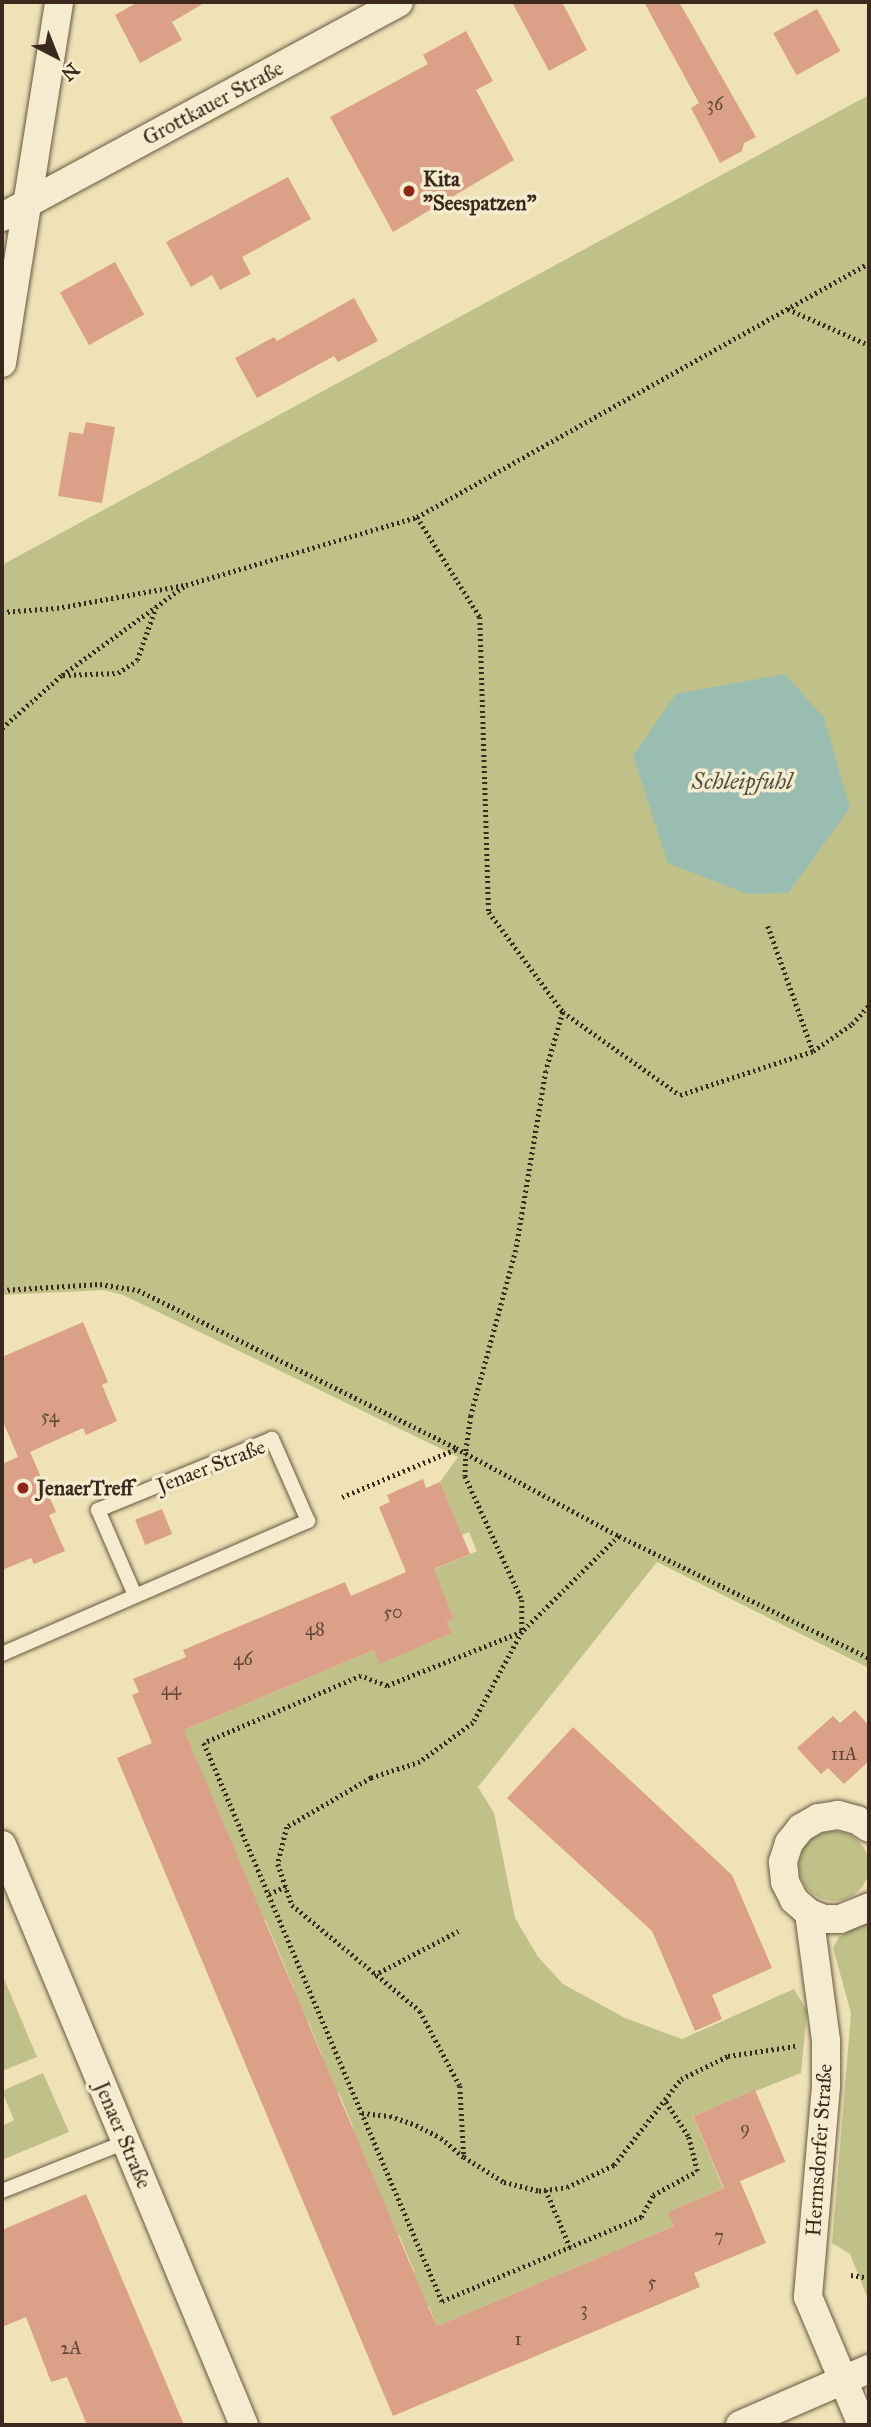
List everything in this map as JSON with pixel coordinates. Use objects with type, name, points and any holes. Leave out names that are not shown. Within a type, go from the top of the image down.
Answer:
[{"type":"street","points":[[2,363],[59,2]]},
{"type":"street","name":"Grottkauer Straße","points":[[2,217],[399,2]]},
{"type":"street","points":[[869,1828],[857,1820],[838,1815],[818,1818],[801,1828],[789,1843],[783,1862],[785,1882],[794,1900],[809,1913],[824,1919],[840,1919],[869,1907]]},
{"type":"street","name":"Jenaer Straße","points":[[2,1845],[244,2425]]},
{"type":"street","name":"Hermsdorfer Straße","points":[[809,1913],[826,2041],[826,2086],[808,2297],[862,2425]]},
{"type":"street","points":[[740,2425],[869,2369]]},
{"type":"lane","name":"Jenaer Straße","points":[[2,1654],[308,1521],[272,1440],[98,1510],[135,1595]]},
{"type":"lane","points":[[2,2191],[126,2141]]},
{"type":"path","points":[[2,612],[57,607],[186,584],[417,517],[869,263]]},
{"type":"path","points":[[788,309],[869,345]]},
{"type":"path","points":[[417,517],[480,617],[489,912],[563,1012],[680,1095],[813,1051],[852,1024],[869,1005]]},
{"type":"path","points":[[2,727],[62,675],[186,584]]},
{"type":"path","points":[[62,675],[118,673],[137,660],[156,606]]},
{"type":"path","points":[[768,926],[813,1051]]},
{"type":"path","points":[[522,1632],[522,1600],[465,1476],[466,1453],[471,1416],[516,1250],[546,1071],[563,1012]]},
{"type":"path","points":[[2,1290],[100,1284],[138,1290],[466,1453],[619,1536],[869,1658]]},
{"type":"path","points":[[342,1497],[456,1448]]},
{"type":"path","points":[[464,2157],[460,2086],[420,2011],[292,1905],[278,1864],[287,1827],[371,1778],[420,1762],[473,1723],[522,1632],[619,1536]]},
{"type":"path","points":[[522,1632],[387,1686],[361,1676],[204,1743],[442,2301],[640,2217],[653,2195],[696,2171],[688,2136],[665,2101]]},
{"type":"path","points":[[269,1894],[286,1886]]},
{"type":"path","points":[[374,1975],[458,1931]]},
{"type":"path","points":[[361,2113],[390,2116],[416,2125],[440,2138],[504,2182],[546,2190],[567,2187],[614,2165],[681,2079],[728,2056],[826,2041]]},
{"type":"path","points":[[546,2190],[570,2247]]},
{"type":"path","points":[[851,2275],[869,2278]]},
{"type":"green space","points":[[869,95],[869,1668],[657,1562],[478,1787],[494,1813],[515,1918],[538,1957],[563,1984],[625,2018],[682,2039],[794,1989],[807,2011],[801,2073],[693,2116],[723,2188],[669,2212],[674,2226],[430,2329],[436,2324],[429,2306],[422,2309],[407,2274],[414,2271],[399,2235],[391,2238],[346,2131],[353,2127],[339,2093],[331,2096],[316,2061],[323,2057],[308,2021],[301,2024],[293,1986],[265,1919],[258,1922],[177,1733],[374,1650],[380,1663],[452,1633],[447,1622],[454,1619],[439,1583],[426,1573],[477,1551],[469,1532],[462,1535],[440,1482],[458,1457],[123,1295],[104,1290],[2,1295],[2,565]]},
{"type":"green space","points":[[827,1831],[841,1831],[854,1837],[863,1846],[869,1866],[867,1879],[859,1891],[841,1901],[827,1901],[814,1895],[805,1886],[799,1873],[799,1859],[805,1846],[814,1837]]},
{"type":"green space","points":[[869,1919],[869,2302],[850,2254],[832,2243],[851,2013],[833,1948],[839,1937]]},
{"type":"green space","points":[[2,1974],[37,2057],[2,2071]]},
{"type":"green space","points":[[43,2073],[69,2132],[2,2160],[2,2126],[14,2120],[2,2091]]},
{"type":"water","name":"Schleipfuhl","points":[[785,674],[824,718],[850,808],[788,893],[747,894],[668,863],[633,756],[676,694]]},
{"type":"building","points":[[138,2],[206,2],[172,22],[182,40],[140,63],[115,15]]},
{"type":"building","points":[[512,2],[562,2],[587,50],[549,71]]},
{"type":"building","points":[[644,2],[679,2],[756,137],[744,143],[742,151],[720,163],[691,108],[699,103]]},
{"type":"building","points":[[817,9],[840,51],[797,75],[773,33]]},
{"type":"building","points":[[466,31],[493,81],[476,90],[514,160],[393,232],[330,117],[428,64],[423,55]]},
{"type":"building","points":[[288,177],[311,219],[242,257],[251,274],[220,290],[212,275],[191,287],[166,242]]},
{"type":"building","points":[[115,262],[144,314],[89,345],[60,293]]},
{"type":"building","points":[[354,298],[378,341],[338,362],[334,356],[257,398],[235,358],[274,337],[277,341]]},
{"type":"building","points":[[86,422],[115,427],[102,503],[58,496],[69,432],[83,434]]},
{"type":"building","points":[[83,1322],[108,1382],[102,1385],[117,1421],[86,1435],[83,1428],[30,1452],[56,1512],[49,1515],[65,1551],[34,1564],[31,1558],[2,1570],[2,1464],[18,1457],[2,1419],[2,1357]]},
{"type":"building","points":[[423,1479],[426,1488],[440,1482],[470,1554],[434,1569],[454,1619],[447,1622],[452,1633],[379,1664],[374,1650],[184,1730],[428,2306],[437,2326],[674,2226],[668,2212],[740,2181],[766,2243],[694,2273],[700,2287],[393,2416],[117,1758],[152,1743],[132,1695],[139,1692],[133,1679],[186,1657],[183,1650],[345,1582],[351,1596],[406,1572],[379,1507],[390,1502],[387,1495]]},
{"type":"building","points":[[162,1509],[172,1534],[145,1545],[135,1520]]},
{"type":"building","points":[[855,1710],[869,1726],[869,1761],[844,1784],[828,1768],[821,1774],[797,1748],[833,1716],[840,1723]]},
{"type":"building","points":[[573,1727],[732,1875],[772,1968],[712,1995],[722,2019],[695,2031],[652,1931],[507,1798]]},
{"type":"building","points":[[755,2090],[785,2162],[724,2188],[693,2116]]},
{"type":"building","points":[[86,2194],[184,2425],[87,2425],[67,2377],[51,2382],[26,2317],[2,2327],[2,2230]]},
{"type":"place","name":"Kita \"Seespatzen\"","points":[[409,191]]},
{"type":"place","name":"JenaerTreff","points":[[23,1488]]}]
